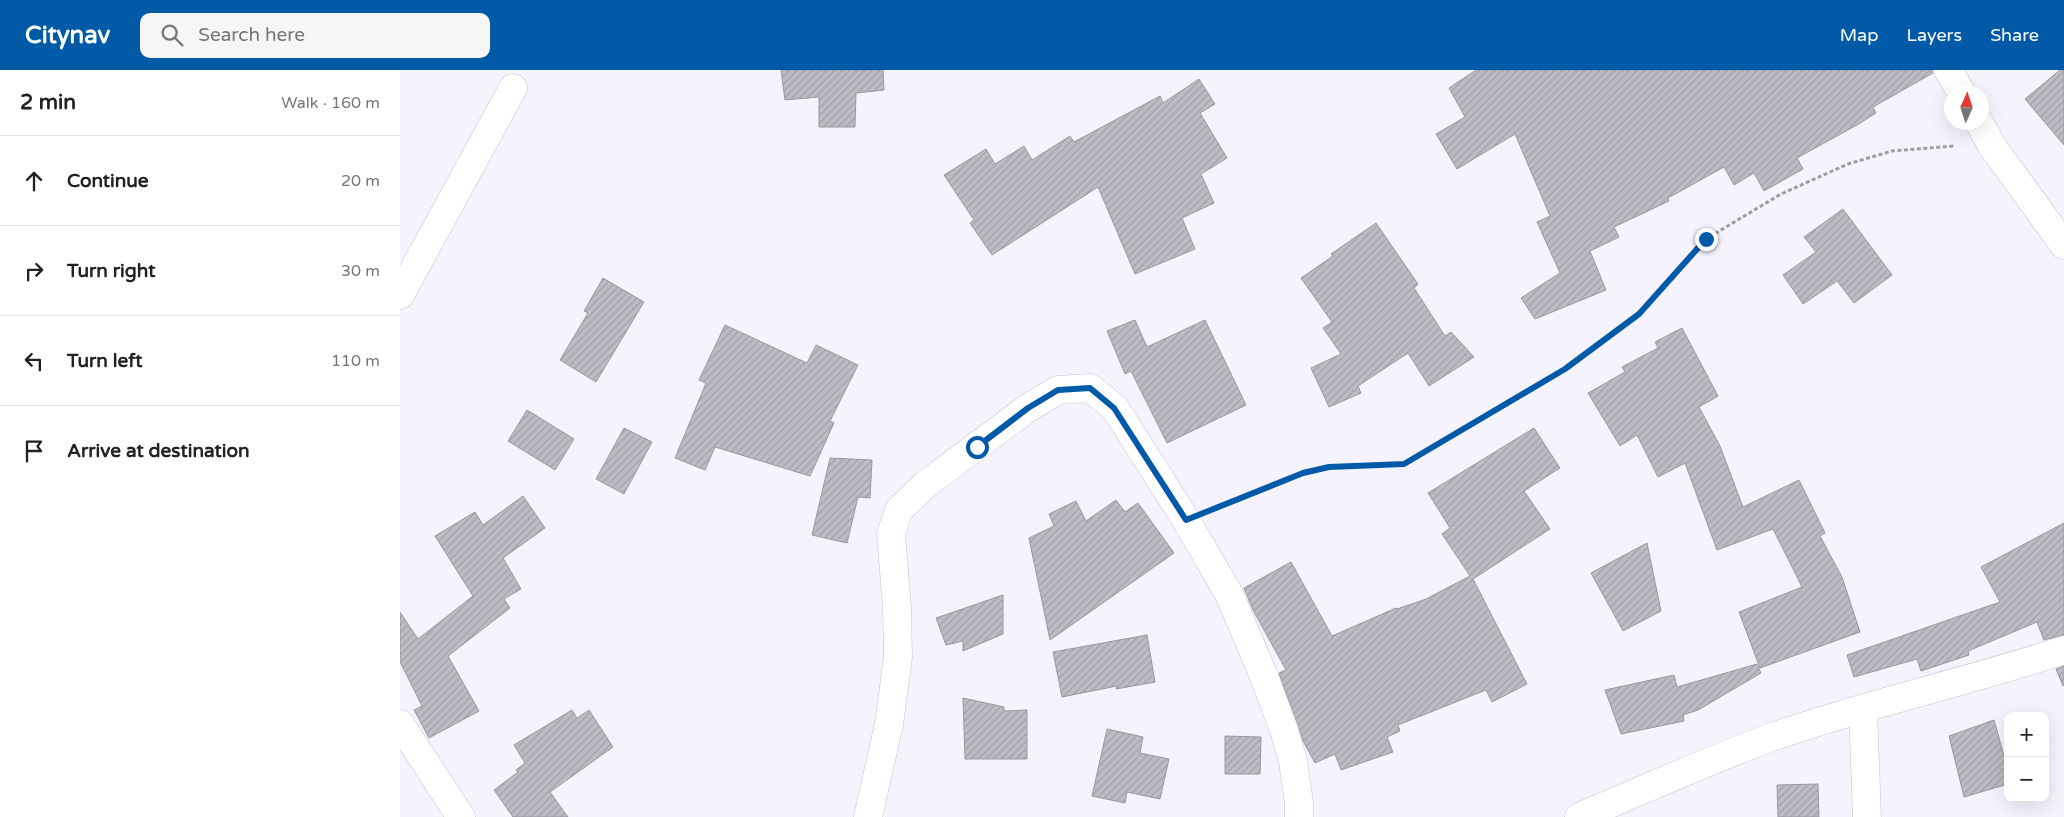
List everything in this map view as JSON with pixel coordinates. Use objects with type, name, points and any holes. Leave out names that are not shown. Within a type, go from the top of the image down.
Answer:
[{"type":"street","points":[[1948,70],[1957,85]]},
{"type":"street","points":[[400,295],[513,88]]},
{"type":"street","points":[[1983,130],[1992,146],[2064,245]]},
{"type":"street","points":[[868,817],[888,724],[898,657],[897,607],[891,534],[899,510],[925,485],[1028,408],[1058,390],[1090,388],[1114,408],[1186,520],[1229,594],[1263,674],[1284,730],[1293,761],[1299,817]]},
{"type":"street","points":[[1579,817],[1773,737],[1863,709],[1980,677],[2064,650]]},
{"type":"street","points":[[1863,709],[1867,817]]},
{"type":"street","points":[[400,724],[461,817]]},
{"type":"path","points":[[1186,520],[1303,473],[1329,467],[1404,464],[1565,369],[1639,314],[1706,239],[1781,194],[1848,164],[1892,151],[1933,147],[1992,146]]},
{"type":"building","points":[[781,70],[883,70],[884,90],[856,93],[855,127],[819,127],[819,97],[785,100]]},
{"type":"building","points":[[1476,70],[1932,70],[1933,73],[1873,107],[1876,113],[1857,125],[1797,158],[1803,169],[1764,191],[1754,173],[1734,185],[1724,167],[1668,198],[1669,201],[1614,227],[1619,237],[1590,251],[1606,290],[1535,319],[1521,298],[1560,273],[1537,222],[1550,216],[1515,134],[1457,169],[1436,134],[1465,117],[1449,88]]},
{"type":"building","points":[[2060,70],[2064,70],[2064,145],[2025,99]]},
{"type":"building","points":[[1199,79],[1215,104],[1200,113],[1227,158],[1201,174],[1214,203],[1182,218],[1195,249],[1135,274],[1098,187],[992,255],[970,223],[974,220],[944,175],[986,149],[995,164],[1024,146],[1032,160],[1070,136],[1074,142],[1160,96],[1163,103]]},
{"type":"building","points":[[1843,209],[1892,275],[1854,303],[1837,281],[1803,304],[1783,275],[1816,252],[1804,237]]},
{"type":"building","points":[[1376,223],[1418,284],[1414,288],[1445,336],[1451,332],[1474,357],[1429,386],[1408,353],[1358,386],[1361,393],[1329,407],[1311,368],[1341,354],[1323,328],[1332,322],[1301,278],[1333,256],[1331,254]]},
{"type":"building","points":[[603,278],[644,302],[596,382],[560,360],[588,313],[584,311]]},
{"type":"building","points":[[1135,320],[1147,347],[1205,320],[1246,405],[1167,443],[1131,371],[1125,374],[1107,331]]},
{"type":"building","points":[[725,325],[807,363],[816,345],[858,365],[830,421],[834,423],[810,476],[715,447],[705,470],[675,458],[706,383],[699,380]]},
{"type":"building","points":[[1682,328],[1718,396],[1699,407],[1720,446],[1743,507],[1799,480],[1825,533],[1820,536],[1842,577],[1860,632],[1760,668],[1739,612],[1802,587],[1773,529],[1717,550],[1685,463],[1658,477],[1637,435],[1620,446],[1588,393],[1625,372],[1622,367],[1658,348],[1655,342]]},
{"type":"building","points":[[527,410],[574,439],[555,470],[508,441]]},
{"type":"building","points":[[624,428],[652,442],[624,494],[596,479]]},
{"type":"building","points":[[1534,428],[1560,468],[1524,491],[1550,529],[1473,579],[1527,684],[1492,702],[1486,690],[1398,725],[1400,731],[1387,737],[1393,752],[1341,770],[1335,754],[1315,763],[1303,741],[1279,673],[1286,670],[1253,610],[1244,588],[1291,562],[1332,636],[1396,608],[1426,599],[1470,576],[1442,534],[1450,528],[1428,493]]},
{"type":"building","points":[[830,458],[872,460],[870,498],[858,497],[847,543],[812,535]]},
{"type":"building","points":[[523,496],[545,528],[503,558],[521,589],[504,599],[510,608],[448,656],[479,711],[429,738],[414,710],[422,706],[400,662],[400,612],[418,639],[473,596],[435,536],[475,512],[483,525]]},
{"type":"building","points":[[1116,500],[1125,512],[1138,503],[1174,553],[1050,640],[1029,538],[1054,526],[1049,514],[1076,501],[1086,521]]},
{"type":"building","points":[[2064,523],[2064,635],[2044,640],[2037,622],[1968,651],[1969,655],[1921,671],[1917,659],[1854,677],[1847,655],[2000,602],[1981,567]]},
{"type":"building","points":[[1647,543],[1661,611],[1623,631],[1591,573]]},
{"type":"building","points":[[1003,595],[1003,634],[963,651],[963,641],[946,645],[936,618]]},
{"type":"building","points":[[1147,635],[1155,682],[1116,689],[1117,686],[1062,697],[1053,652]]},
{"type":"building","points":[[1757,664],[1761,673],[1698,710],[1683,715],[1684,721],[1621,734],[1605,690],[1674,675],[1677,687]]},
{"type":"building","points":[[2064,666],[2064,685],[2063,686],[2056,669]]},
{"type":"building","points":[[963,698],[1004,707],[1004,711],[1027,710],[1027,759],[965,759]]},
{"type":"building","points":[[572,710],[577,718],[589,710],[613,747],[550,792],[568,817],[513,817],[494,790],[518,772],[516,770],[525,763],[514,745]]},
{"type":"building","points":[[1994,720],[2004,756],[2004,785],[1964,797],[1949,736]]},
{"type":"building","points":[[1107,729],[1143,737],[1140,753],[1169,759],[1160,799],[1127,792],[1125,803],[1092,796]]},
{"type":"building","points":[[1225,736],[1261,737],[1260,774],[1225,774]]},
{"type":"building","points":[[1818,784],[1819,817],[1778,817],[1777,785]]},
{"type":"route","points":[[977,447],[1028,408],[1058,390],[1090,388],[1114,408],[1146,454],[1186,520],[1303,473],[1329,467],[1404,464],[1565,369],[1639,314],[1706,239]]}]
